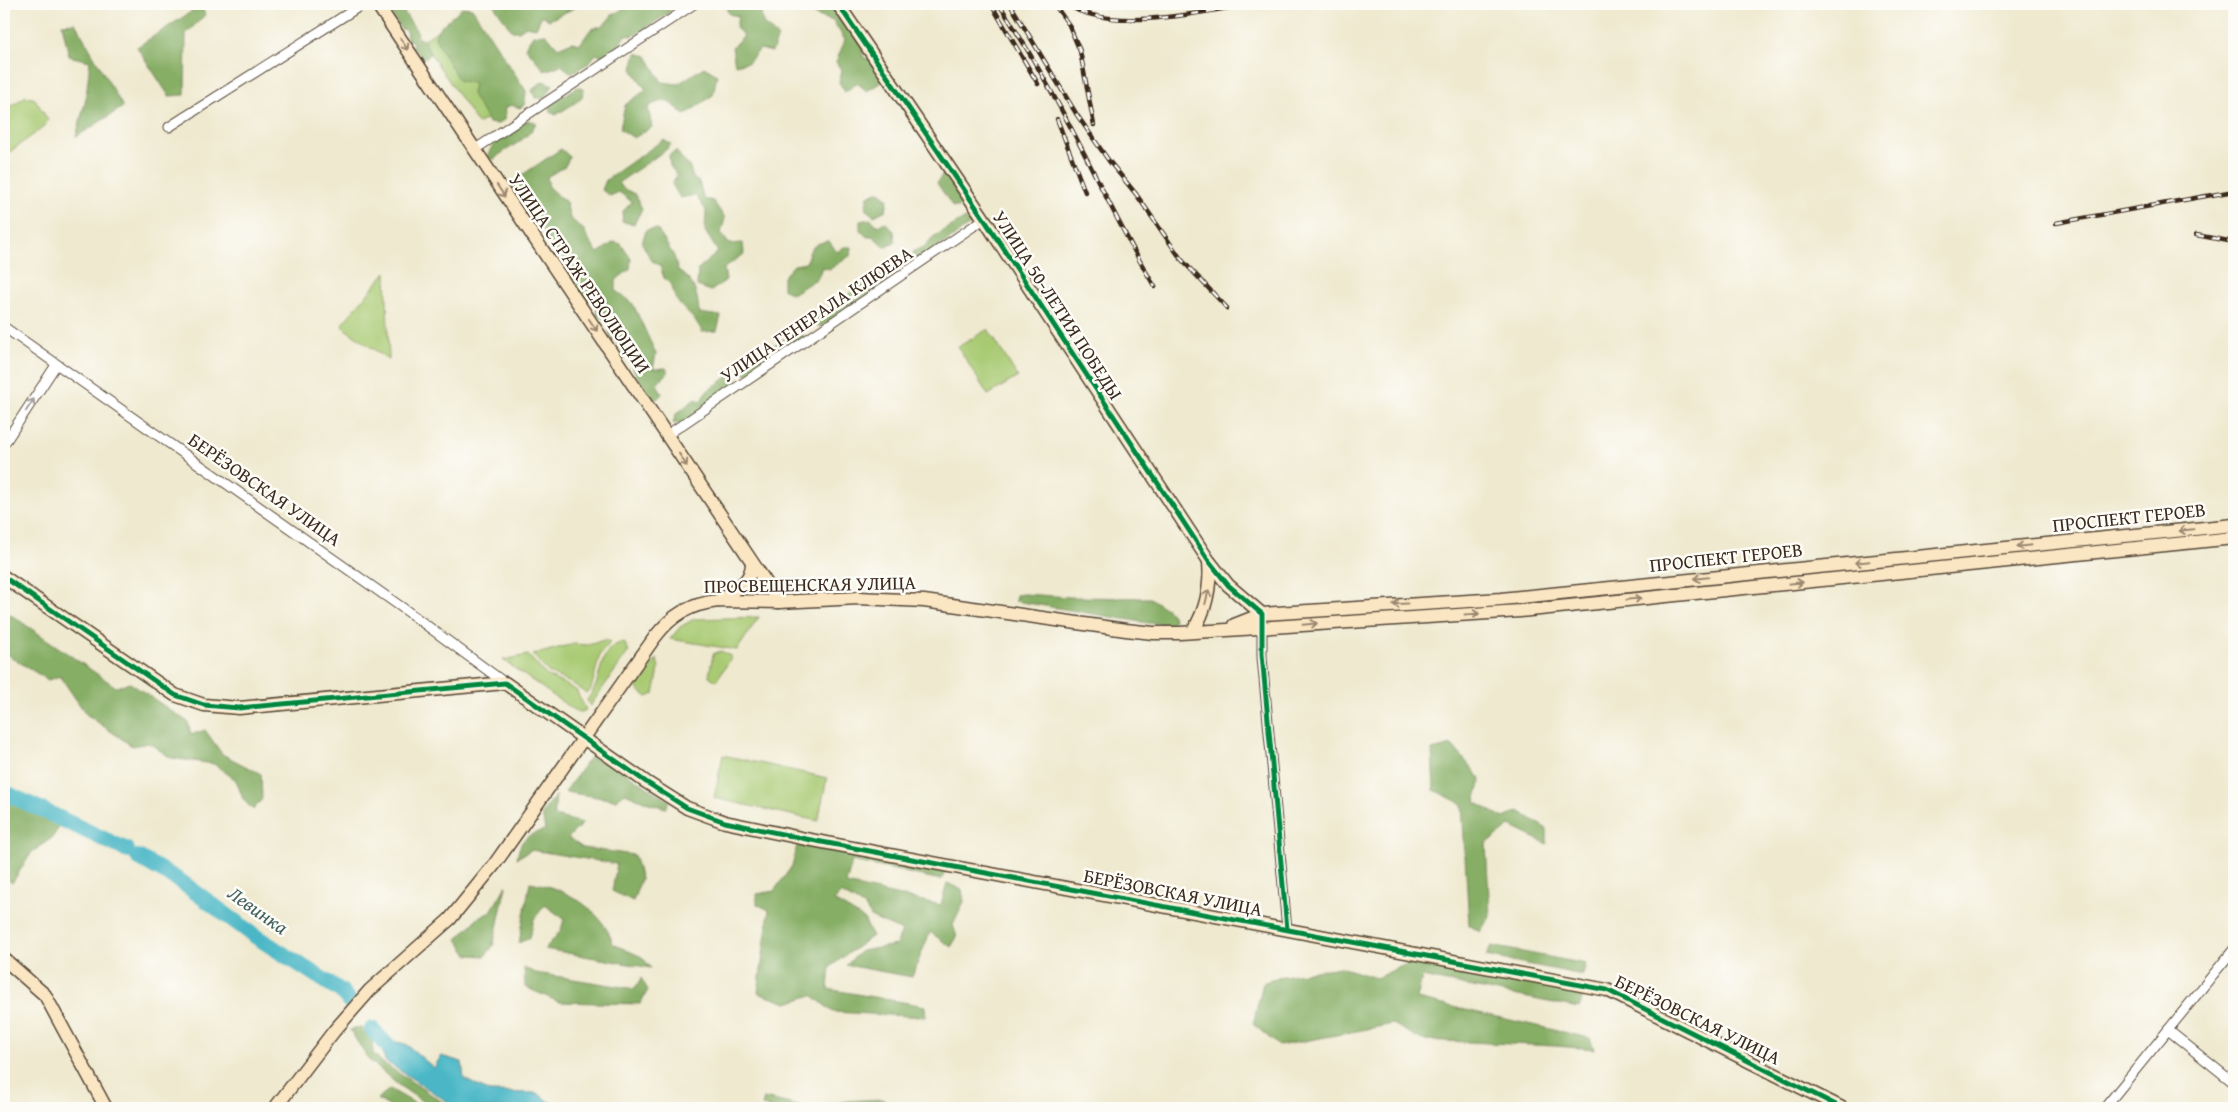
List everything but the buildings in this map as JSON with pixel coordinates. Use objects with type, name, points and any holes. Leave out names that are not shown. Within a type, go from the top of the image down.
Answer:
[{"type":"street","points":[[169,127],[363,4]]},
{"type":"street","name":"УЛИЦА СТРАЖ РЕВОЛЮЦИИ","points":[[377,4],[779,602]]},
{"type":"street","points":[[474,150],[694,4]]},
{"type":"street","name":"УЛИЦА 50-ЛЕТИЯ ПОБЕДЫ","points":[[838,4],[984,219],[1209,561],[1228,585],[1262,614]]},
{"type":"street","name":"УЛИЦА ГЕНЕРАЛА КЛЮЕВА","points":[[667,435],[984,219]]},
{"type":"street","name":"БЕРЁЗОВСКАЯ УЛИЦА","points":[[4,327],[407,611],[505,683],[674,801],[696,812],[725,822],[806,839],[1607,990],[1842,1108]]},
{"type":"street","points":[[4,444],[56,365]]},
{"type":"street","name":"ПРОСПЕКТ ГЕРОЕВ","points":[[1224,628],[1262,614],[1501,599],[2234,525]]},
{"type":"street","name":"ПРОСПЕКТ ГЕРОЕВ","points":[[1193,631],[1520,611],[2234,538]]},
{"type":"street","points":[[1193,631],[1202,617],[1211,580],[1209,561]]},
{"type":"street","points":[[718,601],[746,581],[751,573],[752,563]]},
{"type":"street","points":[[4,577],[175,694],[204,705],[239,708],[505,683]]},
{"type":"street","name":"ПРОСВЕЩЕНСКАЯ УЛИЦА","points":[[275,1108],[334,1031],[370,990],[450,919],[468,898],[494,865],[663,626],[686,609],[718,601],[779,602],[859,598],[924,601],[1153,633],[1193,631]]},
{"type":"street","points":[[1262,614],[1262,654],[1287,929]]},
{"type":"street","points":[[2106,1106],[2234,949]]},
{"type":"street","points":[[4,959],[45,995],[106,1108]]},
{"type":"street","points":[[2168,1030],[2234,1083]]},
{"type":"green space","points":[[493,4],[583,4],[549,20],[542,15],[536,28],[526,26],[519,31],[512,31]]},
{"type":"green space","points":[[623,4],[672,4],[669,13],[633,36],[625,35],[619,45],[604,56],[596,54],[589,63],[571,73],[561,65],[545,71],[525,47],[533,35],[546,34],[558,48],[572,42],[580,44],[591,29],[604,25],[613,14],[624,9]]},
{"type":"green space","points":[[724,4],[759,5],[764,25],[778,37],[772,52],[760,49],[749,62],[735,65],[732,47],[744,36],[736,28],[738,16],[729,14]]},
{"type":"green space","points":[[809,4],[834,4],[835,17],[850,27],[855,33],[863,51],[863,57],[871,60],[882,74],[880,83],[867,91],[857,83],[845,92],[839,82],[842,71],[836,62],[845,40],[833,21],[815,15]]},
{"type":"green space","points":[[394,7],[401,8],[418,33],[417,37],[424,41],[430,54],[427,58],[421,57],[412,47],[413,42],[407,39],[406,30],[401,29],[393,16]]},
{"type":"green space","points":[[463,7],[472,8],[526,91],[525,104],[520,108],[511,105],[505,108],[505,119],[498,124],[489,123],[472,94],[474,83],[459,81],[435,38],[438,29]]},
{"type":"green space","points":[[197,8],[203,10],[205,15],[186,34],[185,95],[169,96],[137,47]]},
{"type":"green space","points":[[469,9],[525,92],[478,124],[422,41]]},
{"type":"green space","points":[[75,23],[123,107],[76,137],[86,98],[90,61],[69,56],[62,24]]},
{"type":"green space","points":[[636,53],[647,56],[662,82],[678,84],[704,67],[717,75],[713,95],[685,115],[668,102],[659,102],[648,107],[652,127],[634,138],[620,129],[625,105],[646,90],[632,69]]},
{"type":"green space","points":[[543,81],[553,85],[545,98],[535,98],[532,90]]},
{"type":"green space","points":[[578,87],[584,90],[581,99],[556,115],[549,111],[552,103]]},
{"type":"green space","points":[[26,96],[35,99],[48,120],[44,127],[4,156],[4,111]]},
{"type":"green space","points":[[528,120],[536,123],[528,135],[493,160],[487,156],[495,141]]},
{"type":"green space","points":[[663,140],[671,144],[667,149],[618,183],[624,189],[635,194],[642,209],[634,224],[622,222],[623,211],[632,202],[619,192],[610,196],[602,190],[606,180]]},
{"type":"green space","points":[[561,149],[570,157],[565,166],[547,177],[549,188],[566,202],[570,218],[585,231],[587,238],[598,253],[614,242],[621,244],[631,259],[630,269],[616,280],[616,291],[633,304],[656,354],[653,369],[666,368],[668,373],[657,384],[662,394],[655,401],[649,396],[633,369],[635,358],[624,352],[609,334],[610,321],[597,315],[597,300],[586,301],[562,266],[563,259],[548,242],[548,234],[537,227],[537,215],[526,209],[513,187],[519,177]]},
{"type":"green space","points":[[676,151],[690,168],[693,178],[699,182],[704,199],[713,201],[725,218],[721,233],[729,244],[743,243],[744,254],[724,268],[726,280],[711,291],[697,286],[698,269],[718,252],[705,231],[706,210],[695,195],[680,198],[672,184],[677,175],[670,166],[669,155]]},
{"type":"green space","points":[[942,175],[952,176],[967,199],[962,207],[953,207],[937,183]]},
{"type":"green space","points":[[879,191],[888,199],[886,210],[874,216],[865,209],[868,196]]},
{"type":"green space","points":[[871,219],[878,226],[885,222],[894,231],[895,243],[884,247],[873,236],[867,237],[860,230],[860,221]]},
{"type":"green space","points":[[964,219],[972,223],[916,264],[911,260],[914,251],[924,247],[933,237]]},
{"type":"green space","points":[[657,229],[674,256],[678,271],[688,279],[694,289],[698,300],[699,313],[721,316],[717,331],[702,332],[695,320],[677,300],[672,285],[664,278],[660,266],[651,260],[642,243],[646,230]]},
{"type":"green space","points":[[829,241],[837,252],[844,247],[852,247],[851,255],[830,269],[822,267],[818,278],[792,294],[783,289],[783,277],[794,265],[806,263],[813,247]]},
{"type":"green space","points":[[893,266],[900,268],[896,275],[885,283],[878,285],[877,290],[853,306],[844,307],[839,315],[820,327],[814,323],[815,317],[836,304],[842,304],[856,288],[866,283],[875,282],[879,275]]},
{"type":"green space","points":[[386,272],[389,360],[345,329],[342,324]]},
{"type":"green space","points":[[988,329],[1018,377],[988,395],[958,347]]},
{"type":"green space","points":[[797,330],[805,337],[752,376],[744,373],[745,365]]},
{"type":"green space","points":[[730,375],[737,379],[737,386],[711,404],[704,403],[701,412],[683,425],[673,423],[676,414],[695,399],[701,401],[706,392]]},
{"type":"green space","points":[[1016,595],[1070,597],[1150,598],[1168,610],[1173,616],[1174,621],[1170,624],[1148,623],[1015,601]]},
{"type":"green space","points":[[4,610],[116,687],[130,683],[188,722],[191,735],[205,730],[222,754],[261,774],[262,799],[253,810],[243,799],[236,780],[214,764],[171,758],[149,743],[132,746],[86,714],[60,676],[48,680],[4,653]]},
{"type":"green space","points":[[759,617],[737,650],[670,639],[680,627],[694,619]]},
{"type":"green space","points":[[607,639],[610,643],[600,654],[591,689],[586,693],[575,685],[549,673],[533,655],[573,644],[588,645]]},
{"type":"green space","points":[[624,642],[629,651],[590,706],[587,700],[596,684],[605,655],[612,647]]},
{"type":"green space","points":[[721,651],[732,657],[716,681],[709,676],[713,654]]},
{"type":"green space","points":[[528,655],[546,675],[576,690],[586,710],[581,712],[575,711],[503,660]]},
{"type":"green space","points":[[657,659],[659,669],[654,694],[647,697],[637,689],[637,685]]},
{"type":"green space","points":[[1452,745],[1481,779],[1475,802],[1504,818],[1519,811],[1547,829],[1547,844],[1510,826],[1486,844],[1490,916],[1480,932],[1469,925],[1462,804],[1434,790],[1432,750]]},
{"type":"green space","points":[[723,755],[827,778],[818,821],[714,798]]},
{"type":"green space","points":[[590,757],[621,770],[669,801],[666,808],[625,793],[616,800],[565,792]]},
{"type":"green space","points":[[556,795],[554,816],[583,823],[568,838],[583,848],[634,855],[641,879],[633,901],[612,891],[617,864],[531,850],[517,858],[520,846],[525,838],[545,830],[542,813]]},
{"type":"green space","points":[[4,797],[61,824],[52,838],[32,852],[12,883],[4,877]]},
{"type":"green space","points":[[797,845],[947,869],[941,880],[852,861],[846,884],[941,905],[947,883],[962,890],[964,902],[953,925],[957,937],[951,947],[930,932],[912,977],[846,965],[861,951],[896,945],[902,931],[872,918],[865,907],[841,893],[834,901],[864,919],[872,936],[830,967],[828,989],[925,1006],[926,1017],[833,1012],[812,995],[787,1003],[758,993],[769,910],[757,904],[757,894],[774,891],[792,866]]},
{"type":"green space","points":[[530,882],[556,889],[580,902],[600,920],[608,931],[613,944],[642,957],[651,968],[545,949],[561,930],[564,919],[545,905],[534,919],[530,937],[519,943]]},
{"type":"green space","points":[[506,886],[493,946],[485,956],[468,955],[457,939],[480,916],[490,913]]},
{"type":"green space","points":[[1491,946],[1586,964],[1583,975],[1486,956]]},
{"type":"green space","points":[[1415,960],[1586,990],[1579,1008],[1422,977],[1417,999],[1590,1038],[1594,1049],[1422,1040],[1393,1024],[1279,1046],[1253,1024],[1263,983],[1278,977],[1340,967],[1376,978]]},
{"type":"green space","points":[[524,968],[536,973],[635,989],[641,978],[648,990],[640,1004],[559,1002],[525,987]]},
{"type":"green space","points":[[360,1027],[372,1039],[373,1053],[383,1063],[452,1108],[432,1108],[397,1084],[368,1059],[350,1030]]},
{"type":"green space","points":[[390,1089],[423,1108],[392,1108],[377,1099]]},
{"type":"green space","points":[[764,1098],[808,1108],[771,1108],[762,1106]]},
{"type":"green space","points":[[883,1099],[897,1108],[810,1108],[846,1101]]},
{"type":"water","points":[[379,1038],[406,1044],[434,1068],[441,1056],[462,1062],[464,1079],[490,1092],[537,1093],[550,1102],[575,1108],[457,1108],[385,1061]]},
{"type":"waterway","name":"Левинка","points":[[4,792],[127,850]]},
{"type":"waterway","name":"Левинка","points":[[138,857],[180,881],[255,936],[341,991],[350,1002]]},
{"type":"waterway","name":"Левинка","points":[[372,1029],[395,1054]]},
{"type":"railway","points":[[991,4],[1038,84]]},
{"type":"railway","points":[[999,4],[1052,92],[1155,287]]},
{"type":"railway","points":[[1010,4],[1077,115],[1109,161],[1136,194],[1181,259],[1227,308]]},
{"type":"railway","points":[[1054,4],[1069,25],[1080,51],[1094,125]]},
{"type":"railway","points":[[1066,4],[1084,13],[1105,18],[1129,19],[1181,16],[1249,4]]},
{"type":"railway","points":[[1142,4],[1159,6],[1180,4]]},
{"type":"railway","points":[[1057,119],[1085,192]]},
{"type":"railway","points":[[2056,223],[2234,191]]},
{"type":"railway","points":[[2196,235],[2234,242]]},
{"type":"cycle path","points":[[838,4],[984,219],[1209,561],[1228,585],[1262,614],[1262,654],[1287,929]]},
{"type":"cycle path","points":[[4,577],[175,695],[204,705],[239,708],[505,683],[646,782],[687,808],[725,822],[806,839],[1607,990],[1842,1108]]}]
